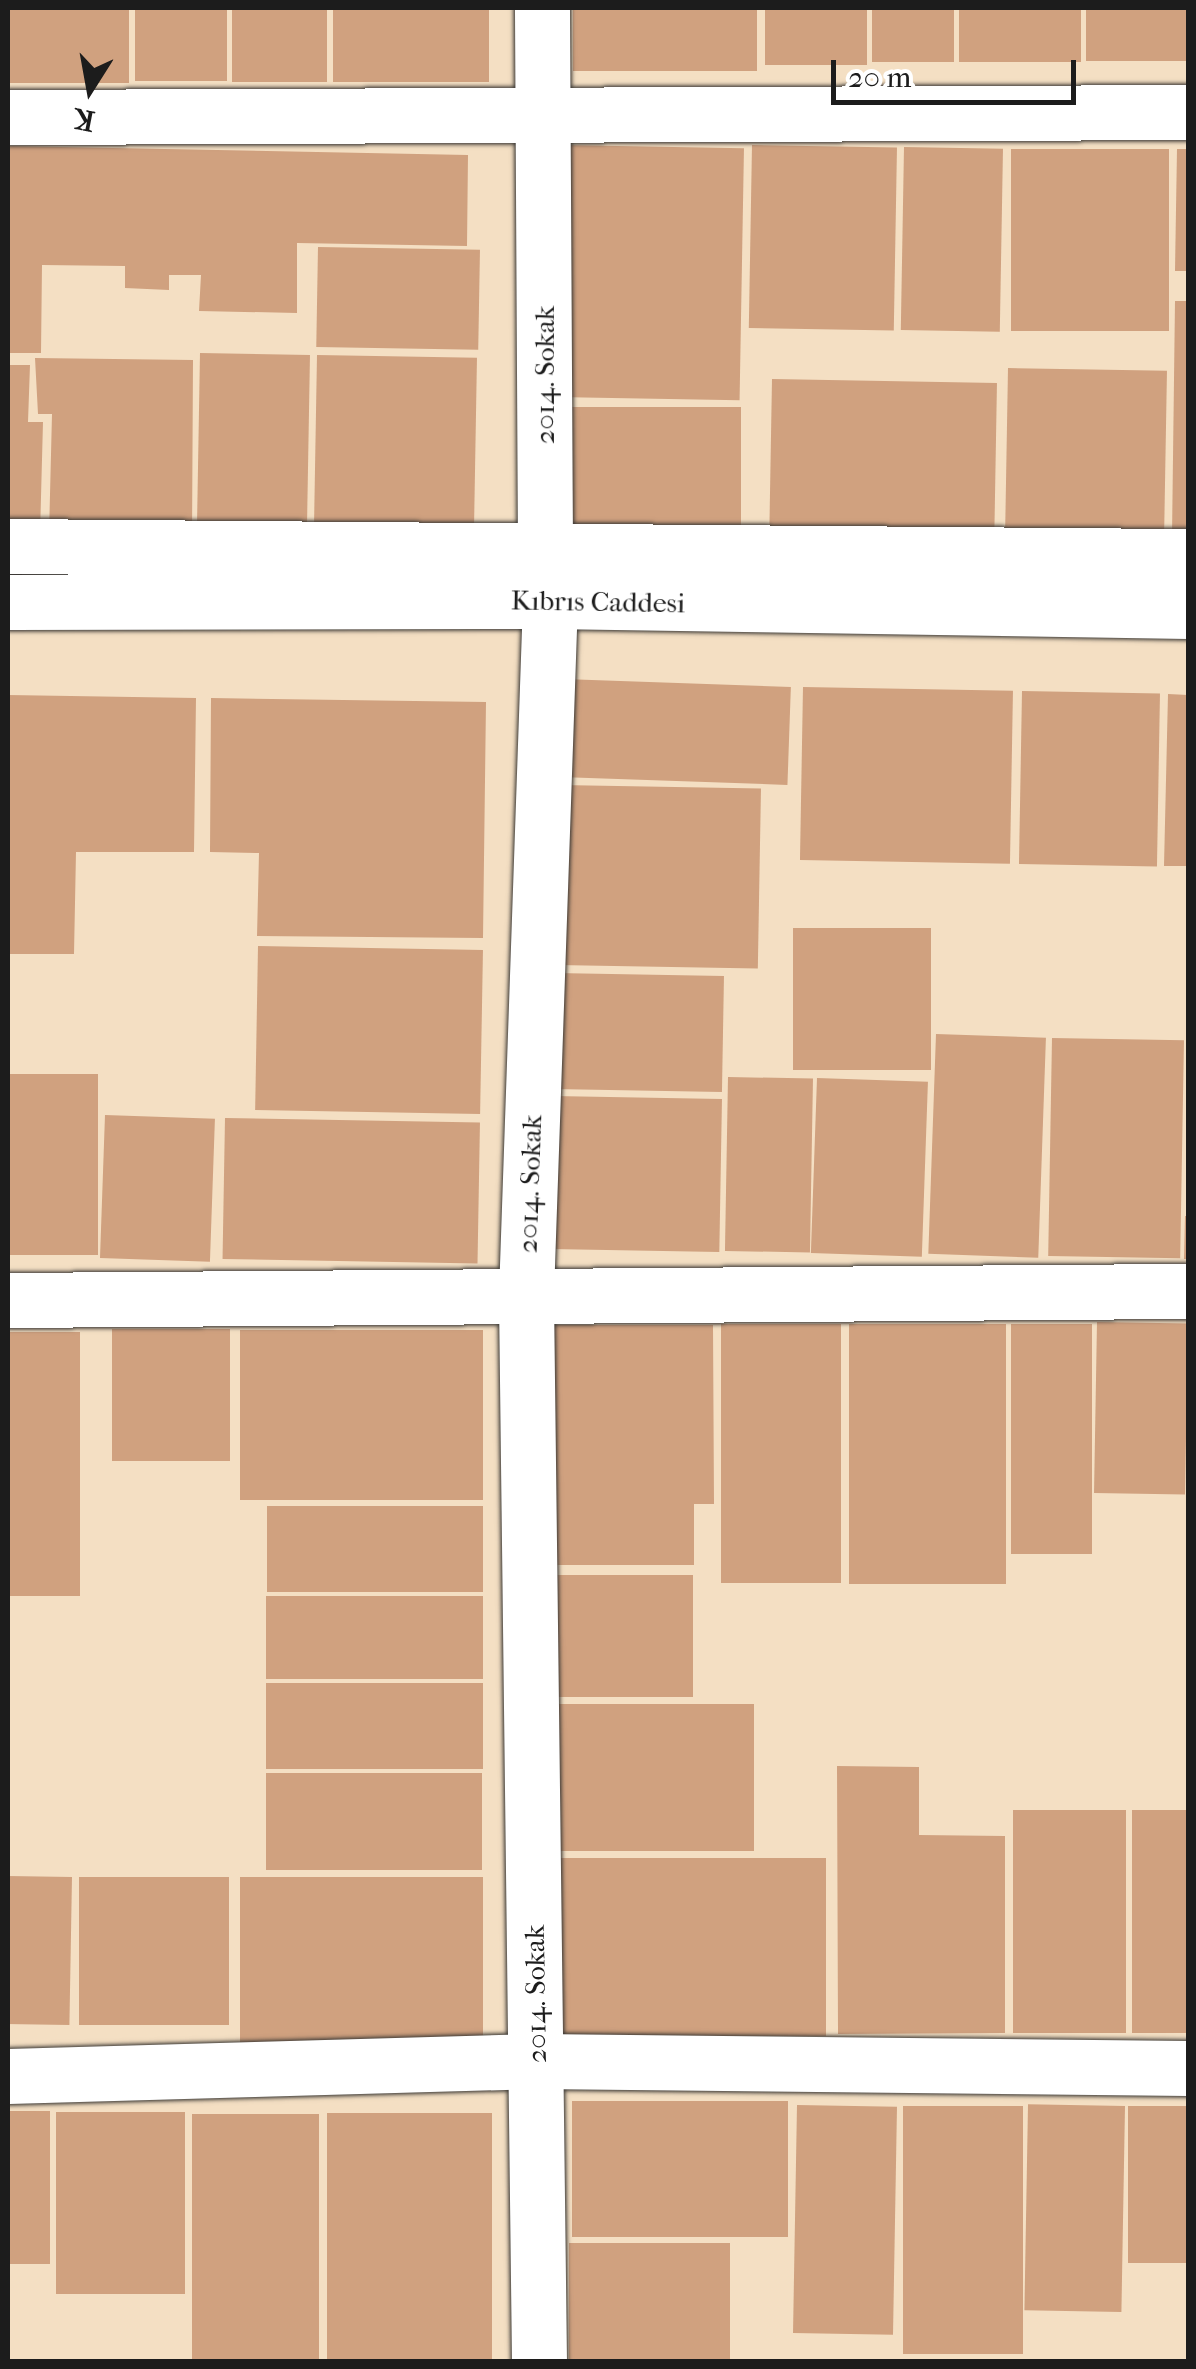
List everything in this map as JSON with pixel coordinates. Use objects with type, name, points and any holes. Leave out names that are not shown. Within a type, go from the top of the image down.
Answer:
[{"type":"street","name":"2014. Sokak","points":[[538,2362],[526,1294],[548,574],[542,8]]},
{"type":"street","points":[[8,117],[1188,112]]},
{"type":"street","name":"Kıbrıs Caddesi","points":[[8,546],[1188,611]]},
{"type":"street","name":"Kıbrıs Caddesi","points":[[8,602],[548,574],[1188,556]]},
{"type":"street","points":[[8,1300],[1188,1291]]},
{"type":"street","points":[[8,2076],[537,2061],[1188,2068]]},
{"type":"building","points":[[8,8],[129,8],[129,83],[8,83]]},
{"type":"building","points":[[135,8],[227,8],[227,81],[135,81]]},
{"type":"building","points":[[232,8],[327,8],[327,82],[232,82]]},
{"type":"building","points":[[333,8],[489,8],[489,82],[333,82]]},
{"type":"building","points":[[573,8],[757,8],[757,71],[573,71]]},
{"type":"building","points":[[765,8],[867,8],[867,65],[765,65]]},
{"type":"building","points":[[872,8],[954,8],[954,62],[872,62]]},
{"type":"building","points":[[959,8],[1081,8],[1081,62],[959,62]]},
{"type":"building","points":[[1086,8],[1188,8],[1188,61],[1086,61]]},
{"type":"building","points":[[560,145],[744,148],[740,400],[556,397]]},
{"type":"building","points":[[752,145],[897,148],[894,331],[749,328]]},
{"type":"building","points":[[8,146],[468,155],[467,246],[297,243],[297,313],[199,311],[201,275],[169,275],[169,290],[125,288],[125,266],[42,265],[41,353],[8,353]]},
{"type":"building","points":[[904,147],[1003,149],[1000,332],[901,330]]},
{"type":"building","points":[[1011,149],[1169,149],[1169,331],[1011,331]]},
{"type":"building","points":[[1177,149],[1188,149],[1188,271],[1175,271]]},
{"type":"building","points":[[318,247],[480,250],[478,350],[316,347]]},
{"type":"building","points":[[1175,301],[1188,301],[1188,537],[1172,537]]},
{"type":"building","points":[[200,353],[310,355],[307,540],[197,538]]},
{"type":"building","points":[[317,355],[477,358],[474,543],[314,540]]},
{"type":"building","points":[[35,358],[193,360],[192,538],[49,535],[52,414],[38,414]]},
{"type":"building","points":[[8,365],[30,365],[28,422],[43,422],[40,535],[8,535]]},
{"type":"building","points":[[1008,368],[1167,371],[1164,540],[1005,537]]},
{"type":"building","points":[[772,379],[997,383],[994,539],[769,535]]},
{"type":"building","points":[[558,407],[741,407],[741,548],[558,548]]},
{"type":"building","points":[[563,679],[791,687],[787,785],[560,777]]},
{"type":"building","points":[[803,687],[1013,691],[1010,864],[800,860]]},
{"type":"building","points":[[1022,691],[1160,693],[1157,866],[1019,864]]},
{"type":"building","points":[[1168,694],[1188,695],[1188,866],[1164,866]]},
{"type":"building","points":[[8,695],[196,698],[194,852],[76,852],[74,954],[8,954]]},
{"type":"building","points":[[211,698],[486,702],[483,938],[257,936],[259,853],[210,852]]},
{"type":"building","points":[[560,785],[761,789],[758,968],[557,965]]},
{"type":"building","points":[[793,928],[931,928],[931,1070],[793,1070]]},
{"type":"building","points":[[258,946],[483,950],[480,1114],[255,1110]]},
{"type":"building","points":[[555,973],[724,976],[722,1092],[553,1089]]},
{"type":"building","points":[[936,1034],[1046,1038],[1038,1258],[928,1254]]},
{"type":"building","points":[[1052,1038],[1184,1040],[1180,1258],[1048,1256]]},
{"type":"building","points":[[8,1074],[98,1074],[98,1255],[8,1255]]},
{"type":"building","points":[[728,1077],[813,1078],[810,1252],[725,1251]]},
{"type":"building","points":[[817,1078],[928,1082],[922,1257],[811,1253]]},
{"type":"building","points":[[553,1096],[722,1099],[719,1252],[550,1249]]},
{"type":"building","points":[[105,1115],[215,1119],[210,1262],[100,1258]]},
{"type":"building","points":[[225,1118],[480,1122],[478,1263],[223,1259]]},
{"type":"building","points":[[1188,1216],[1188,1259],[1184,1259]]},
{"type":"building","points":[[1097,1322],[1188,1324],[1185,1495],[1094,1493]]},
{"type":"building","points":[[721,1324],[841,1324],[841,1583],[721,1583]]},
{"type":"building","points":[[849,1324],[1006,1324],[1006,1584],[849,1584]]},
{"type":"building","points":[[1011,1324],[1092,1324],[1092,1554],[1011,1554]]},
{"type":"building","points":[[543,1325],[713,1325],[714,1504],[694,1504],[694,1565],[543,1565]]},
{"type":"building","points":[[112,1329],[230,1329],[230,1461],[112,1461]]},
{"type":"building","points":[[240,1330],[483,1330],[483,1500],[240,1500]]},
{"type":"building","points":[[8,1332],[80,1332],[80,1596],[8,1596]]},
{"type":"building","points":[[267,1506],[483,1506],[483,1592],[267,1592]]},
{"type":"building","points":[[543,1575],[693,1575],[693,1697],[543,1697]]},
{"type":"building","points":[[266,1596],[483,1596],[483,1679],[266,1679]]},
{"type":"building","points":[[266,1683],[483,1683],[483,1769],[266,1769]]},
{"type":"building","points":[[545,1704],[754,1704],[754,1851],[545,1851]]},
{"type":"building","points":[[837,1766],[919,1767],[919,1835],[1005,1836],[1005,2033],[838,2034]]},
{"type":"building","points":[[266,1773],[482,1773],[482,1870],[266,1870]]},
{"type":"building","points":[[1013,1810],[1126,1810],[1126,2033],[1013,2033]]},
{"type":"building","points":[[1132,1810],[1188,1810],[1188,2033],[1132,2033]]},
{"type":"building","points":[[547,1858],[826,1858],[826,2036],[547,2036]]},
{"type":"building","points":[[8,1876],[72,1877],[69,2025],[8,2024]]},
{"type":"building","points":[[79,1877],[229,1877],[229,2025],[79,2025]]},
{"type":"building","points":[[240,1877],[483,1877],[483,2046],[240,2046]]},
{"type":"building","points":[[572,2101],[788,2101],[788,2237],[572,2237]]},
{"type":"building","points":[[1028,2104],[1125,2106],[1121,2312],[1024,2310]]},
{"type":"building","points":[[797,2105],[897,2107],[893,2335],[793,2333]]},
{"type":"building","points":[[903,2106],[1023,2106],[1023,2354],[903,2354]]},
{"type":"building","points":[[1128,2106],[1188,2106],[1188,2263],[1128,2263]]},
{"type":"building","points":[[8,2111],[50,2111],[50,2264],[8,2264]]},
{"type":"building","points":[[56,2112],[185,2112],[185,2294],[56,2294]]},
{"type":"building","points":[[327,2113],[492,2113],[492,2362],[327,2362]]},
{"type":"building","points":[[192,2114],[319,2114],[319,2362],[192,2362]]},
{"type":"building","points":[[569,2243],[730,2243],[730,2362],[569,2362]]}]
